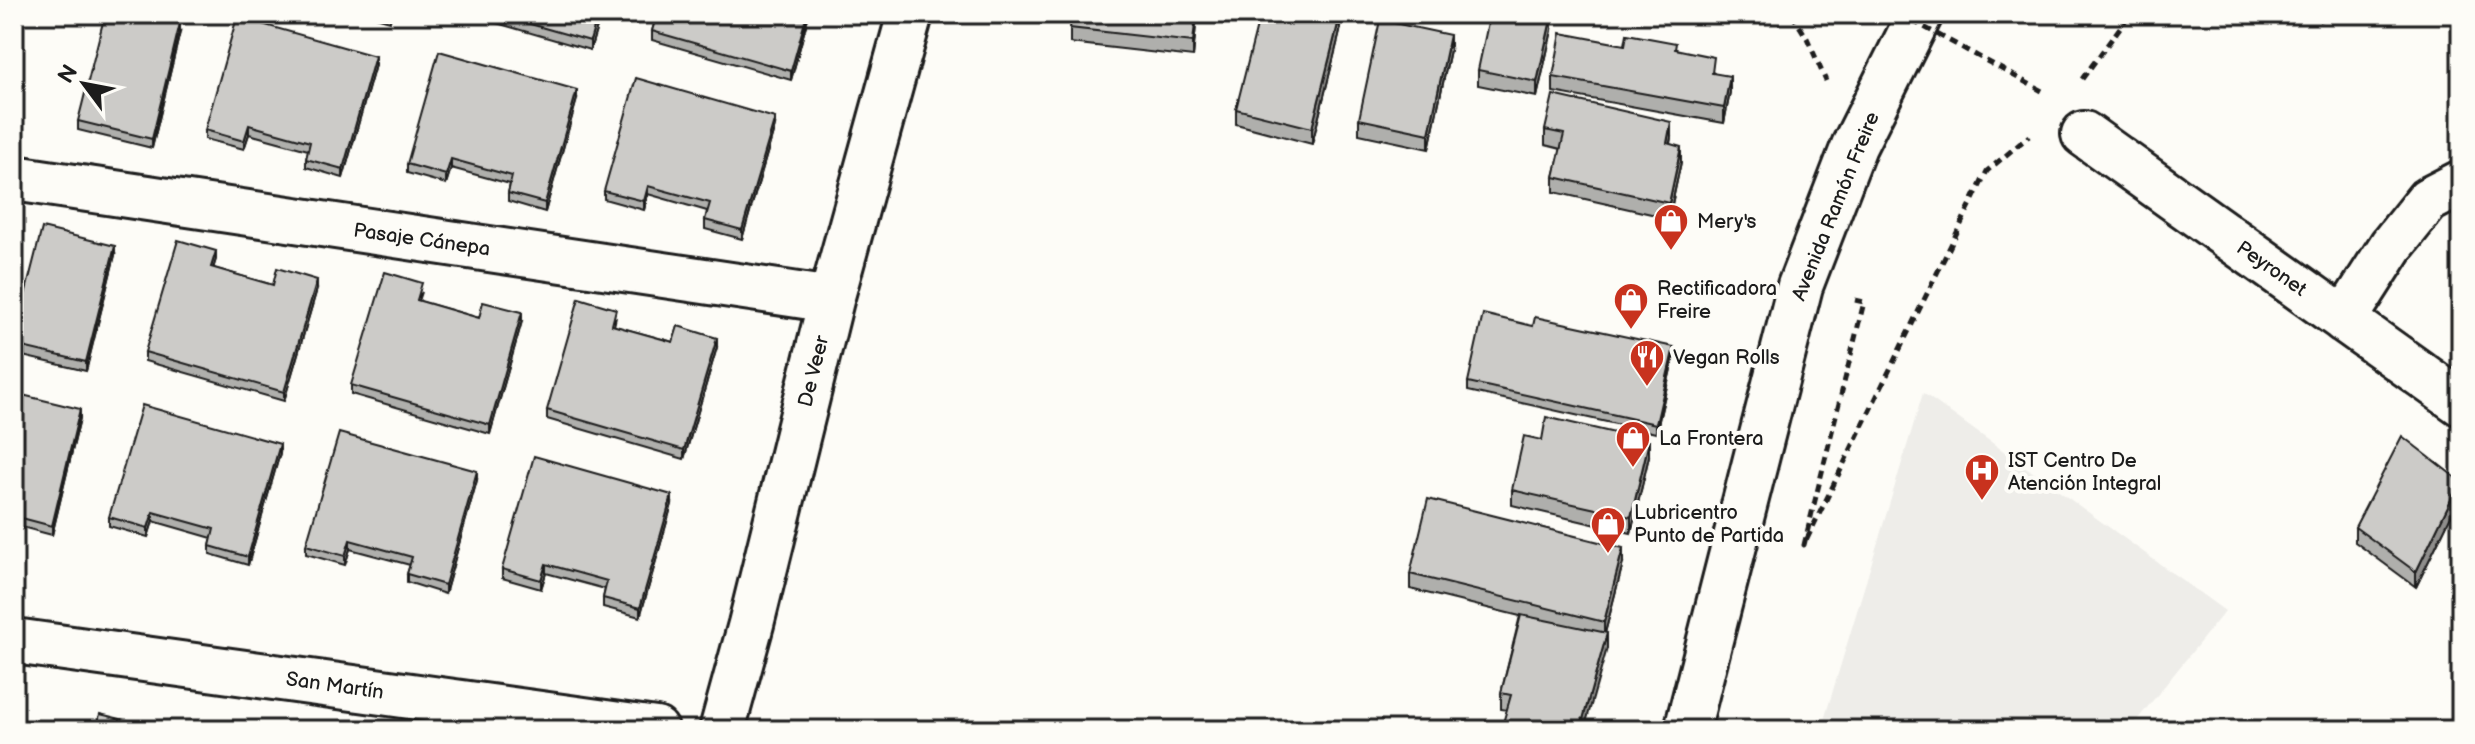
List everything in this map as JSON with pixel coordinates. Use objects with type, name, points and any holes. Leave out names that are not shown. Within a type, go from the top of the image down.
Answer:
[{"type":"street","name":"De Veer","points":[[722,730],[831,300],[910,14]]},
{"type":"street","name":"Avenida Ramón Freire","points":[[1687,730],[1800,286],[1854,146],[1920,14]]},
{"type":"street","name":"Peyronet","points":[[2084,134],[2461,403]]},
{"type":"street","name":"Pasaje Cánepa","points":[[14,178],[831,300]]},
{"type":"street","points":[[2344,320],[2392,245],[2428,200],[2461,183]]},
{"type":"street","name":"San Martín","points":[[14,641],[656,730]]},
{"type":"path","points":[[1900,14],[2042,91]]},
{"type":"path","points":[[2077,86],[2130,14]]},
{"type":"path","points":[[1800,286],[1864,302],[1804,545],[1987,171],[2035,131]]},
{"type":"shaded area","name":"IST Centro De Atención Integral","points":[[1923,393],[2225,611],[2129,730],[1821,730]]},
{"type":"building","points":[[105,14],[143,14],[180,23],[152,139],[78,121]]},
{"type":"building","points":[[495,14],[598,14],[590,41]]},
{"type":"building","points":[[657,14],[807,14],[791,71],[652,31]]},
{"type":"building","points":[[1072,14],[1196,14],[1193,42],[1070,28]]},
{"type":"building","points":[[1260,14],[1340,16],[1312,128],[1236,109]]},
{"type":"building","points":[[1490,14],[1552,15],[1537,82],[1478,70]]},
{"type":"building","points":[[237,17],[375,56],[343,169],[306,159],[310,142],[249,125],[244,141],[205,130]]},
{"type":"building","points":[[1380,20],[1450,35],[1429,134],[1359,119]]},
{"type":"building","points":[[1561,33],[1625,45],[1627,34],[1676,43],[1675,49],[1714,57],[1712,73],[1730,76],[1724,108],[1553,77]]},
{"type":"building","points":[[439,51],[577,90],[545,203],[508,193],[512,176],[451,159],[446,175],[407,164]]},
{"type":"building","points":[[636,78],[775,118],[742,230],[705,220],[710,203],[648,186],[644,201],[604,191]]},
{"type":"building","points":[[1553,95],[1671,122],[1667,143],[1681,147],[1669,203],[1554,177],[1564,134],[1545,130]]},
{"type":"building","points":[[42,228],[115,246],[86,362],[14,345]]},
{"type":"building","points":[[178,240],[216,251],[211,267],[273,285],[277,268],[317,280],[284,392],[145,352]]},
{"type":"building","points":[[385,272],[422,283],[417,300],[479,318],[483,302],[522,312],[490,425],[351,385]]},
{"type":"building","points":[[579,298],[616,309],[612,325],[673,342],[678,326],[717,338],[684,450],[547,410]]},
{"type":"building","points":[[1483,314],[1533,326],[1535,317],[1674,347],[1656,424],[1468,382]]},
{"type":"building","points":[[14,393],[80,409],[52,526],[14,516]]},
{"type":"building","points":[[142,405],[280,444],[248,557],[210,546],[214,529],[153,512],[148,528],[109,517]]},
{"type":"building","points":[[1546,417],[1649,441],[1631,517],[1512,490],[1524,436],[1542,440]]},
{"type":"building","points":[[339,433],[477,471],[445,585],[407,574],[412,557],[350,540],[345,556],[306,545]]},
{"type":"building","points":[[2402,436],[2460,481],[2416,572],[2355,527]]},
{"type":"building","points":[[534,456],[672,495],[640,608],[603,598],[607,581],[546,564],[541,580],[502,569]]},
{"type":"building","points":[[1428,499],[1623,548],[1604,622],[1410,574]]},
{"type":"building","points":[[1521,615],[1607,633],[1580,730],[1501,730],[1511,695],[1501,693]]},
{"type":"building","points":[[100,714],[166,730],[96,730]]},
{"type":"place","name":"Mery's","points":[[1671,252]]},
{"type":"place","name":"Rectificadora Freire","points":[[1631,331]]},
{"type":"place","name":"Vegan Rolls","points":[[1647,388]]},
{"type":"place","name":"La Frontera","points":[[1633,469]]},
{"type":"place","name":"IST Centro De Atención Integral","points":[[1982,502]]},
{"type":"place","name":"Lubricentro Punto de Partida","points":[[1608,555]]}]
